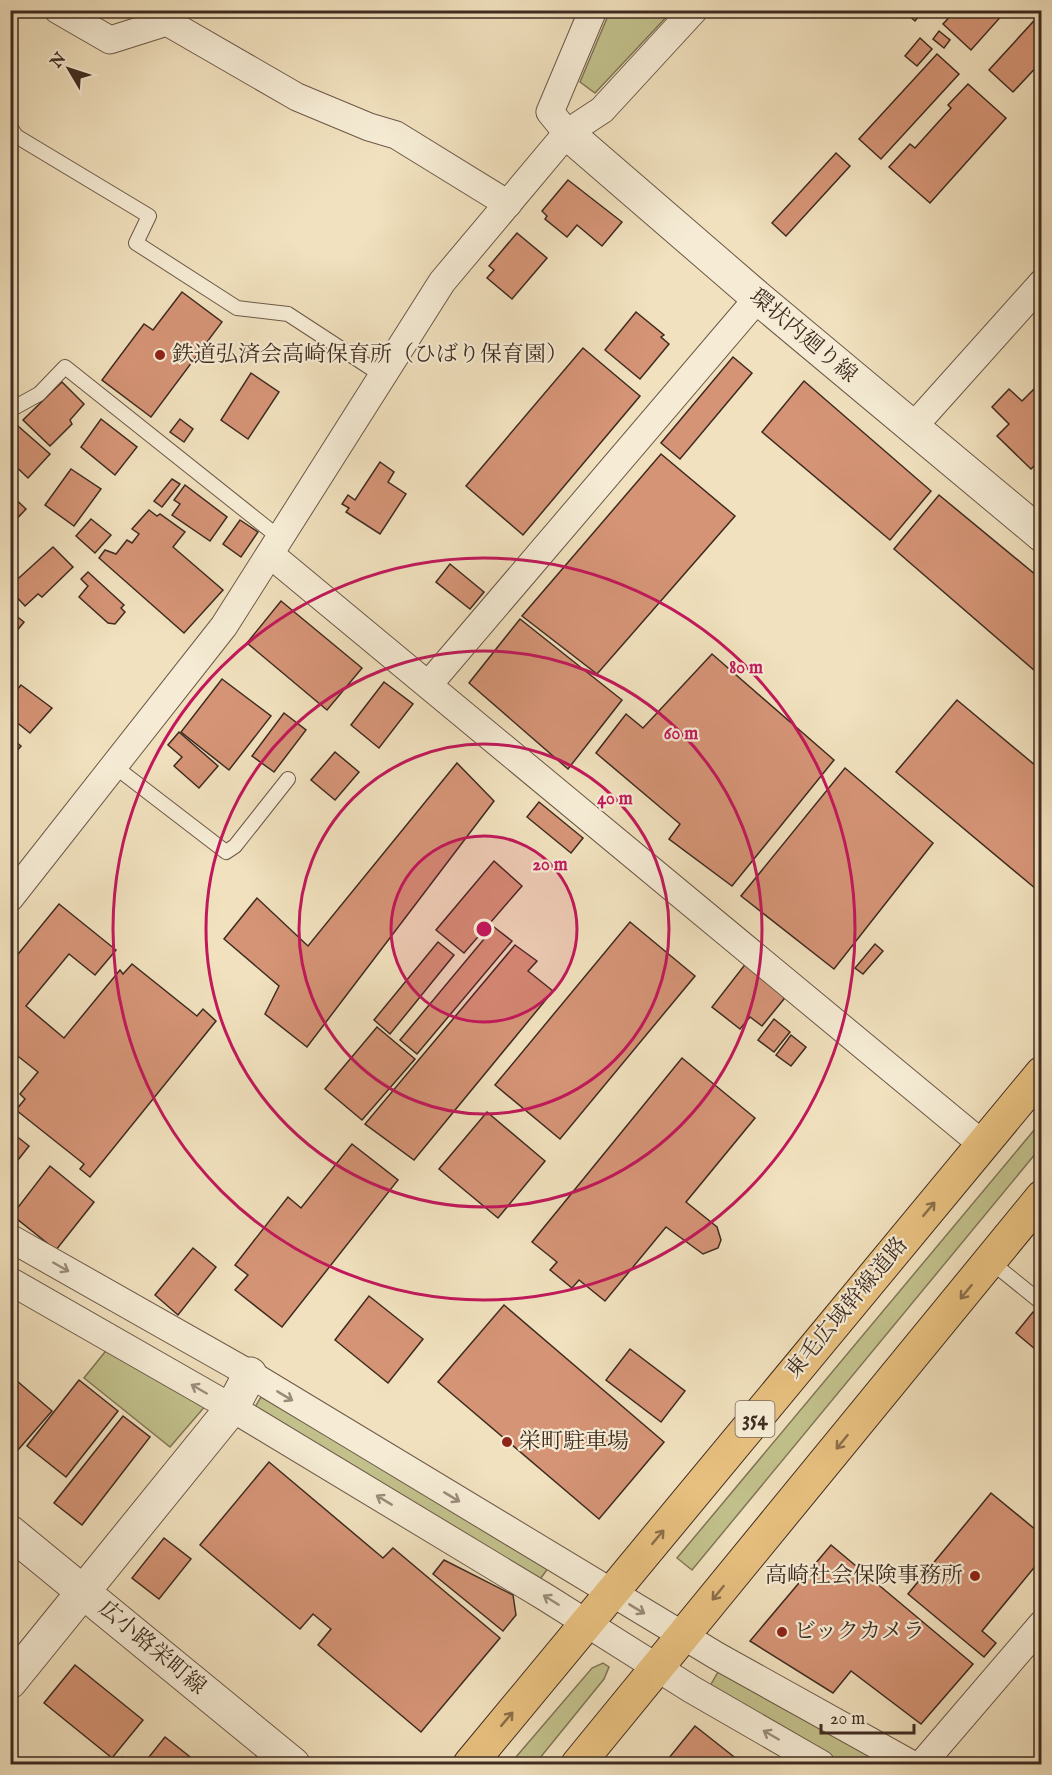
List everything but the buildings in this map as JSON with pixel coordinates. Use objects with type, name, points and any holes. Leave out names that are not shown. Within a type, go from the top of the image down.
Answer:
[{"type":"highway","name":"東毛広域幹線道路","points":[[470,1764],[1041,1073]]},
{"type":"highway","points":[[578,1764],[1041,1197]]},
{"type":"street","points":[[58,10],[110,40],[167,22],[297,97],[369,127],[396,135],[508,204]]},
{"type":"street","points":[[567,133],[550,112],[593,10]]},
{"type":"street","points":[[10,898],[224,626],[442,282],[567,133],[602,110],[694,10]]},
{"type":"street","name":"環状内廻り線","points":[[567,133],[758,298],[1041,535]]},
{"type":"street","points":[[913,427],[1041,283]]},
{"type":"street","points":[[429,684],[758,298]]},
{"type":"street","points":[[276,547],[429,684],[982,1144]]},
{"type":"street","points":[[10,1238],[250,1374],[684,1637],[911,1764]]},
{"type":"street","points":[[10,1281],[232,1408],[658,1668],[821,1764]]},
{"type":"street","points":[[10,1682],[232,1408],[250,1374]]},
{"type":"street","name":"広小路栄町線","points":[[10,1532],[293,1764]]},
{"type":"street","points":[[922,1764],[1041,1624]]},
{"type":"lane","points":[[10,127],[16,136],[149,216],[136,243],[237,308],[288,314],[383,376]]},
{"type":"lane","points":[[10,410],[39,394],[65,367],[276,547]]},
{"type":"lane","points":[[114,766],[226,852],[234,846],[288,779]]},
{"type":"lane","points":[[990,1262],[1041,1303]]},
{"type":"shaded area","points":[[610,11],[672,11],[595,93],[580,82]]},
{"type":"shaded area","points":[[1040,1123],[1041,1147],[692,1570],[677,1558]]},
{"type":"shaded area","points":[[109,1347],[207,1404],[170,1447],[84,1378]]},
{"type":"shaded area","points":[[261,1397],[549,1567],[538,1582],[252,1412]]},
{"type":"shaded area","points":[[603,1663],[609,1667],[604,1679],[535,1764],[510,1764],[592,1668]]},
{"type":"shaded area","points":[[727,1670],[875,1752],[878,1763],[840,1764],[712,1692],[710,1686],[718,1672]]},
{"type":"place","name":"鉄道弘済会高崎保育所（ひばり保育園）","points":[[160,355]]},
{"type":"place","name":"栄町駐車場","points":[[507,1442]]},
{"type":"place","name":"高崎社会保険事務所","points":[[975,1576]]},
{"type":"place","name":"ビックカメラ","points":[[782,1632]]}]
